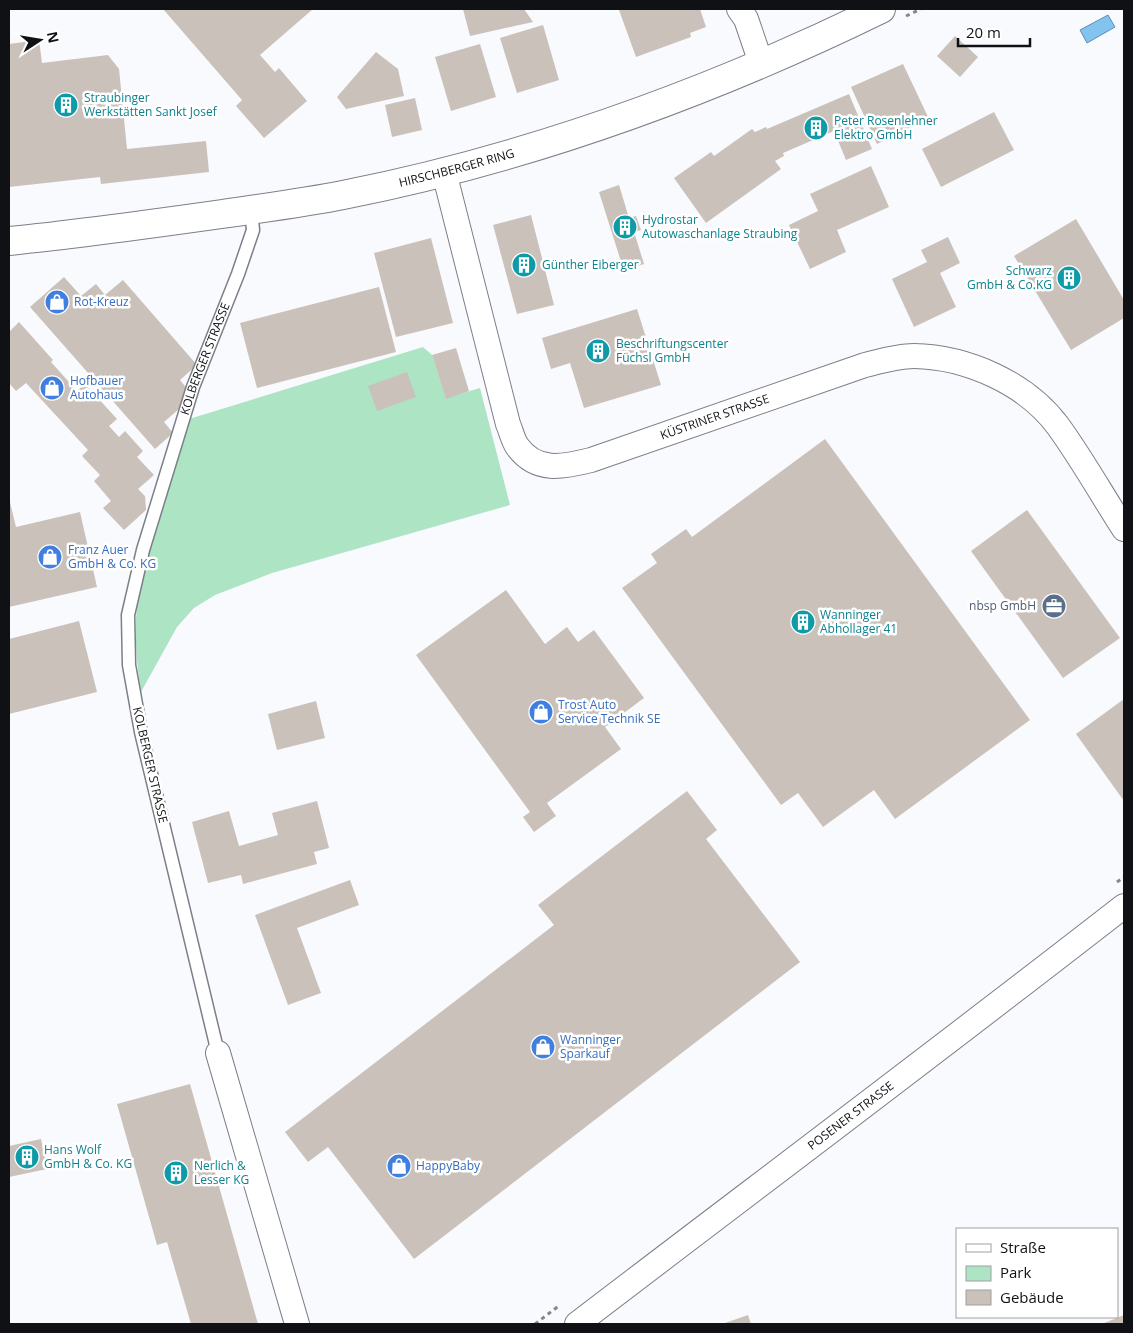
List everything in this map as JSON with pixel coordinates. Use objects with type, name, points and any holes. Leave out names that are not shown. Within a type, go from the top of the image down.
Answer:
[{"type":"street","points":[[739,9],[746,19],[761,64]]},
{"type":"street","name":"HIRSCHBERGER RING","points":[[9,241],[251,210],[343,195],[444,172],[548,142],[656,106],[761,64],[881,9]]},
{"type":"street","name":"KÜSTRINER STRASSE","points":[[444,172],[508,424],[516,445],[530,460],[549,466],[568,466],[591,460],[865,365],[887,359],[914,356],[933,358],[979,369],[1021,390],[1040,407],[1057,425],[1124,529]]},
{"type":"street","name":"POSENER STRASSE","points":[[577,1324],[825,1134],[936,1052],[1124,906]]},
{"type":"street","name":"KOLBERGER STRASSE","points":[[218,1053],[297,1324]]},
{"type":"lane","name":"KOLBERGER STRASSE","points":[[218,1053],[141,732],[129,666],[128,615],[143,550],[193,387],[238,274],[253,230],[251,210]]},
{"type":"green space","points":[[423,347],[432,355],[446,398],[480,388],[510,505],[272,573],[215,595],[194,608],[177,627],[141,692],[136,636],[138,594],[189,419]]},
{"type":"water","points":[[1108,15],[1115,27],[1087,43],[1080,30]]},
{"type":"building","points":[[163,9],[313,9],[260,55],[275,72],[279,68],[307,101],[264,138],[236,106],[242,100]]},
{"type":"building","points":[[463,9],[524,9],[533,22],[470,36]]},
{"type":"building","points":[[700,9],[706,27],[690,33],[691,37],[636,57],[619,10]]},
{"type":"building","points":[[543,25],[559,80],[517,93],[500,38]]},
{"type":"building","points":[[955,36],[978,57],[960,77],[937,56]]},
{"type":"building","name":"Straubinger Werkstätten Sankt Josef","points":[[39,40],[42,63],[108,55],[119,69],[127,149],[206,141],[209,172],[101,184],[100,177],[9,187],[9,44]]},
{"type":"building","points":[[480,44],[496,97],[451,111],[435,57]]},
{"type":"building","points":[[376,52],[398,69],[404,96],[346,109],[337,97]]},
{"type":"building","points":[[903,64],[929,119],[877,144],[851,87]]},
{"type":"building","points":[[849,94],[872,149],[846,160],[834,131],[783,153],[784,156],[775,161],[781,169],[706,223],[674,178],[711,152],[714,156],[752,129],[755,132],[766,127],[767,129]]},
{"type":"building","points":[[415,98],[422,130],[392,137],[385,105]]},
{"type":"building","points":[[994,112],[1014,150],[941,187],[922,149]]},
{"type":"building","points":[[871,166],[889,207],[837,230],[846,252],[810,269],[789,225],[818,211],[810,194]]},
{"type":"building","points":[[619,185],[629,218],[636,216],[641,230],[634,232],[644,264],[624,271],[599,192]]},
{"type":"building","name":"Günther Eiberger","points":[[531,215],[554,305],[517,314],[493,225]]},
{"type":"building","name":"Schwarz GmbH & Co.KG","points":[[1076,219],[1124,300],[1124,318],[1071,350],[1014,256]]},
{"type":"building","points":[[948,237],[960,263],[940,273],[956,307],[914,327],[892,279],[927,262],[921,250]]},
{"type":"building","points":[[431,238],[453,323],[396,337],[374,253]]},
{"type":"building","points":[[64,277],[81,296],[96,284],[105,295],[123,280],[197,365],[180,380],[189,391],[179,409],[164,422],[173,433],[155,449],[30,307]]},
{"type":"building","points":[[379,287],[396,352],[257,388],[240,323]]},
{"type":"building","name":"Beschriftungscenter Füchsl GmbH","points":[[637,309],[661,385],[584,408],[570,363],[551,369],[542,338]]},
{"type":"building","points":[[19,322],[53,360],[51,362],[77,391],[85,384],[117,419],[109,426],[119,437],[125,431],[143,451],[137,457],[154,475],[138,489],[145,496],[146,510],[124,530],[103,508],[111,501],[94,481],[100,475],[82,456],[88,450],[26,383],[16,391],[9,383],[9,332]]},
{"type":"building","points":[[456,348],[469,391],[446,399],[432,355]]},
{"type":"building","points":[[407,372],[416,397],[377,411],[368,386]]},
{"type":"building","name":"Wanninger Abhollager 41","points":[[825,439],[1030,720],[895,819],[874,790],[823,827],[798,793],[781,805],[622,588],[657,563],[651,554],[686,529],[692,537]]},
{"type":"building","name":"Franz Auer GmbH & Co. KG","points":[[9,498],[16,527],[80,512],[97,587],[9,607]]},
{"type":"building","name":"nbsp GmbH","points":[[1027,510],[1120,638],[1063,678],[971,551]]},
{"type":"building","name":"Trost Auto Service Technik SE","points":[[506,590],[545,644],[567,627],[578,642],[594,630],[644,698],[605,727],[621,749],[547,803],[556,816],[534,832],[523,817],[530,812],[416,655]]},
{"type":"building","points":[[79,621],[97,692],[9,714],[9,639]]},
{"type":"building","points":[[1124,699],[1124,801],[1076,734]]},
{"type":"building","points":[[316,701],[325,738],[277,750],[268,714]]},
{"type":"building","name":"Wanninger Sparkauf","points":[[687,791],[717,830],[706,839],[800,962],[414,1259],[328,1147],[308,1162],[285,1132],[554,925],[538,905]]},
{"type":"building","points":[[317,801],[329,848],[314,852],[317,864],[243,884],[241,875],[208,883],[192,822],[229,811],[239,846],[278,835],[272,813]]},
{"type":"building","points":[[350,880],[359,905],[297,928],[321,993],[288,1005],[255,915]]},
{"type":"building","name":"Nerlich & Lesser KG","points":[[190,1084],[258,1324],[191,1324],[167,1242],[157,1245],[117,1104]]},
{"type":"building","name":"Hans Wolf GmbH & Co. KG","points":[[41,1139],[47,1169],[9,1177],[9,1146]]},
{"type":"building","points":[[748,1315],[751,1324],[722,1324]]},
{"type":"building","points":[[1124,1315],[1124,1324],[1102,1324],[1118,1318]]},
{"type":"place","name":"Straubinger Werkstätten Sankt Josef","points":[[66,105]]},
{"type":"place","name":"Peter Rosenlehner Elektro GmbH","points":[[816,128]]},
{"type":"place","name":"Hydrostar Autowaschanlage Straubing","points":[[625,227]]},
{"type":"place","name":"Günther Eiberger","points":[[524,265]]},
{"type":"place","name":"Schwarz GmbH & Co.KG","points":[[1069,278]]},
{"type":"place","name":"Rot-Kreuz","points":[[57,302]]},
{"type":"place","name":"Beschriftungscenter Füchsl GmbH","points":[[598,351]]},
{"type":"place","name":"Hofbauer Autohaus","points":[[52,388]]},
{"type":"place","name":"Franz Auer GmbH & Co. KG","points":[[50,557]]},
{"type":"place","name":"nbsp GmbH","points":[[1054,606]]},
{"type":"place","name":"Wanninger Abhollager 41","points":[[803,622]]},
{"type":"place","name":"Trost Auto Service Technik SE","points":[[541,712]]},
{"type":"place","name":"Wanninger Sparkauf","points":[[543,1047]]},
{"type":"place","name":"Hans Wolf GmbH & Co. KG","points":[[27,1157]]},
{"type":"place","name":"HappyBaby","points":[[399,1166]]},
{"type":"place","name":"Nerlich & Lesser KG","points":[[176,1173]]}]
